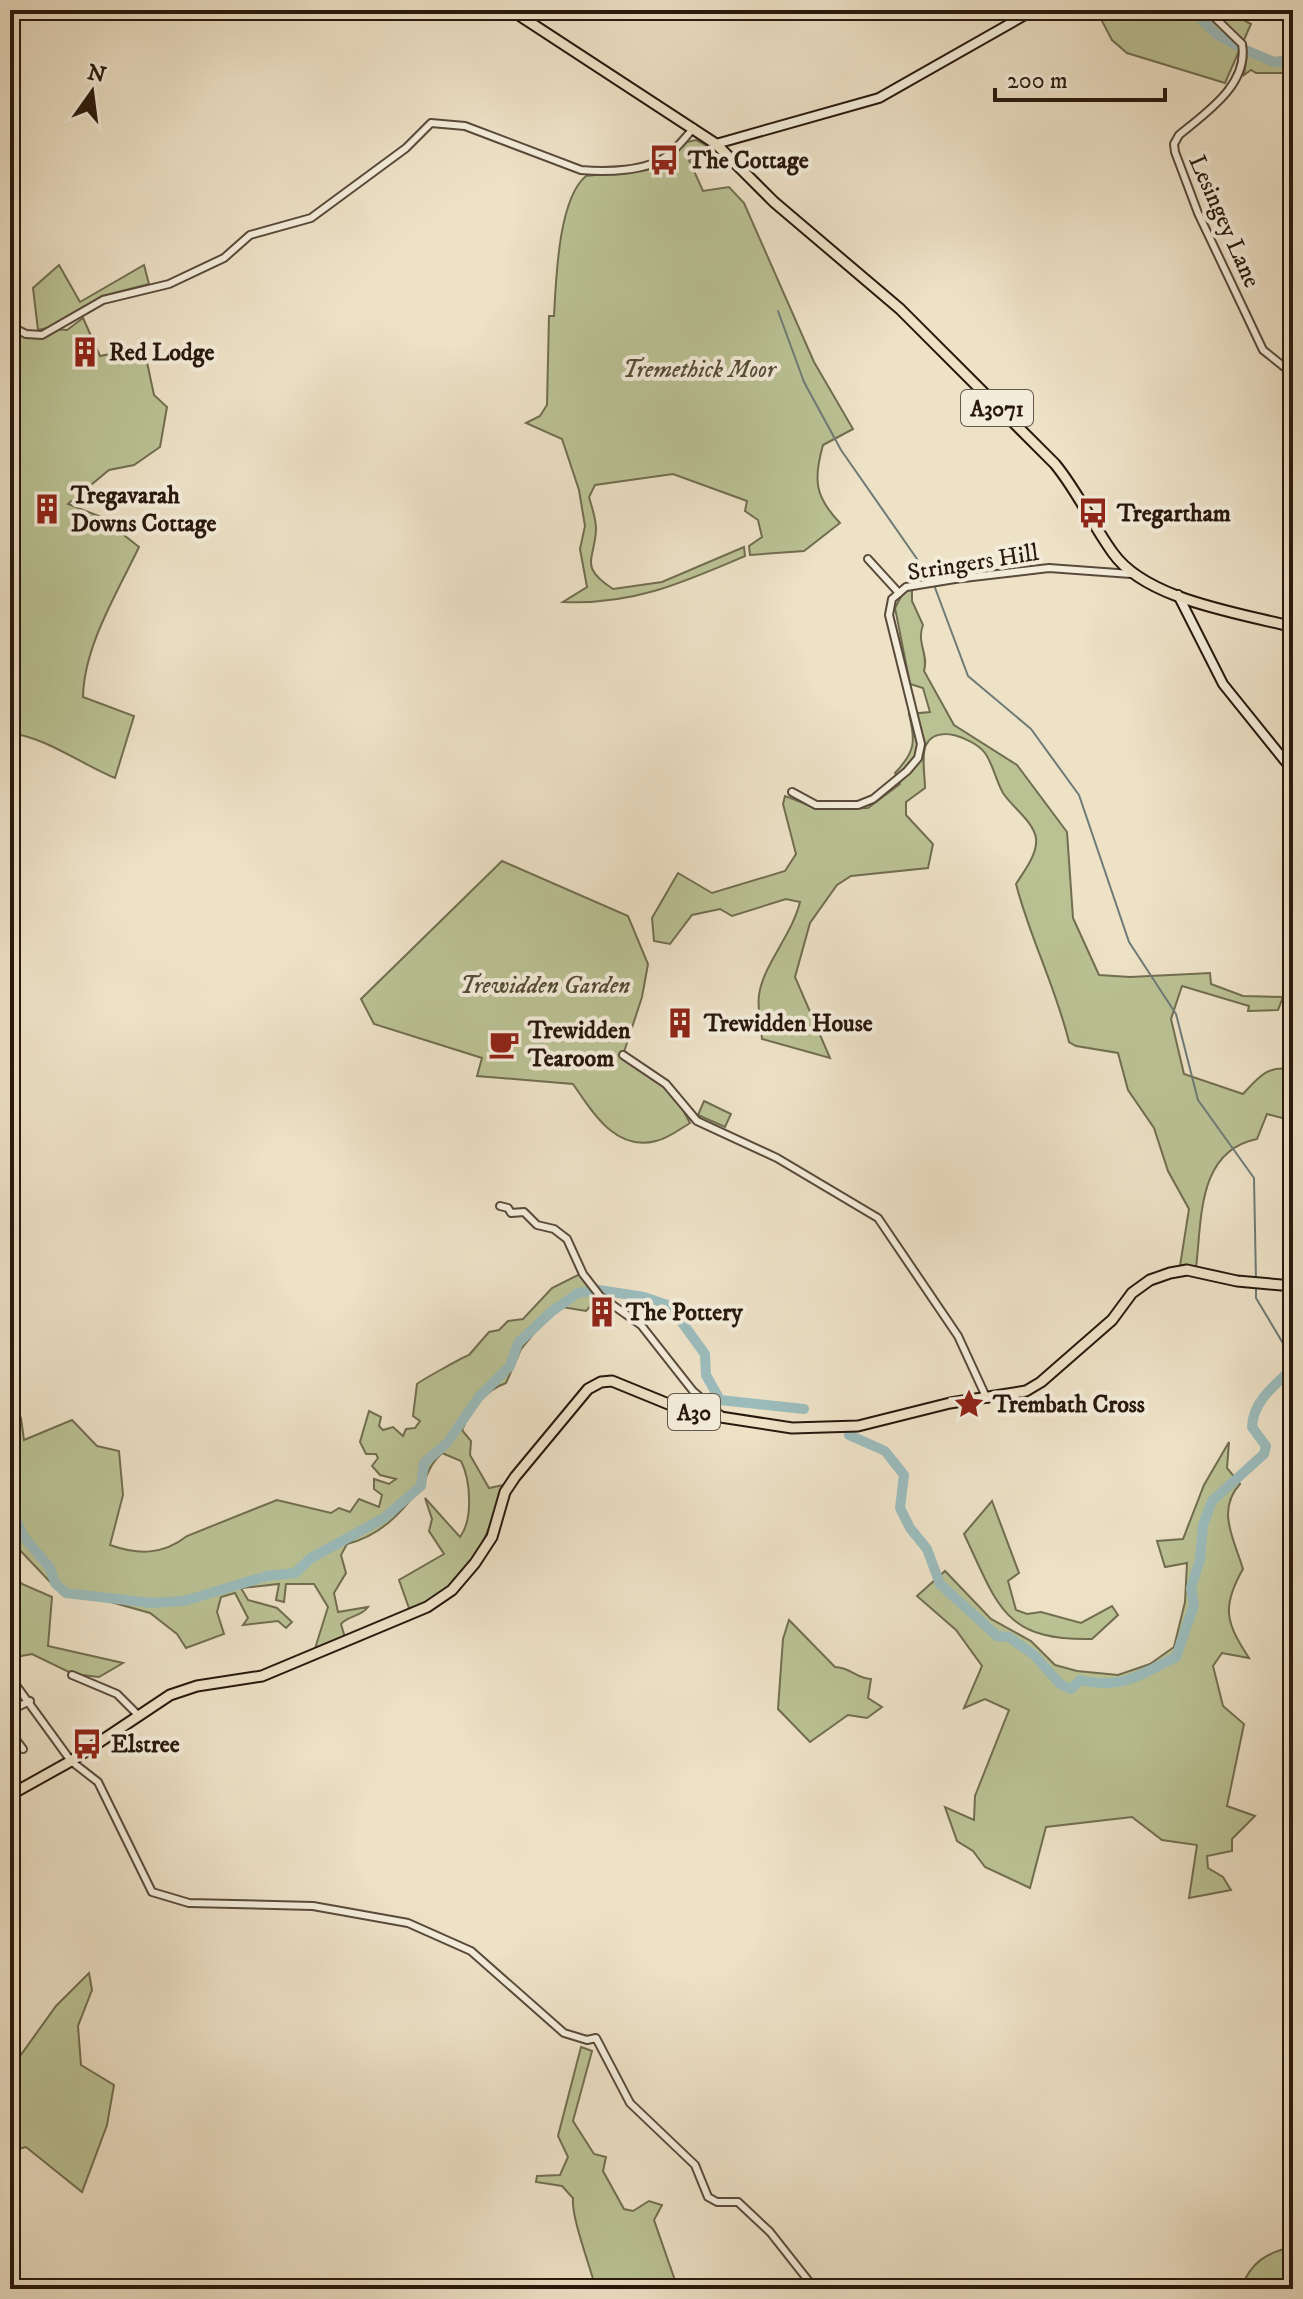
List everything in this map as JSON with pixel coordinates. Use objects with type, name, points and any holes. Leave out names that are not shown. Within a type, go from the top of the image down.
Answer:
[{"type":"main road","name":"A3071","points":[[511,10],[716,144],[774,202],[900,309],[1039,446],[1074,487],[1113,552],[1132,574],[1178,595],[1293,627]]},
{"type":"main road","name":"A30","points":[[10,1795],[71,1761],[137,1714],[170,1695],[197,1686],[242,1681],[283,1669],[427,1607],[452,1590],[492,1537],[505,1492],[515,1477],[588,1389],[601,1382],[612,1381],[688,1412],[792,1428],[846,1427],[1026,1391],[1041,1382],[1112,1320],[1132,1293],[1150,1280],[1187,1270],[1256,1283],[1293,1286]]},
{"type":"street","points":[[716,144],[879,98],[1034,10]]},
{"type":"street","name":"Lesingey Lane","points":[[1207,10],[1242,44],[1241,71],[1234,83],[1179,135],[1175,152],[1198,213],[1263,350],[1293,374]]},
{"type":"street","points":[[10,326],[26,334],[42,335],[103,300],[169,284],[224,258],[250,235],[311,218],[406,148],[431,123],[465,126],[581,170],[601,172],[651,164],[666,157],[694,128]]},
{"type":"street","points":[[868,559],[899,593]]},
{"type":"street","name":"Stringers Hill","points":[[792,792],[816,805],[858,805],[873,799],[918,758],[921,744],[889,615],[892,599],[906,587],[1049,568],[1132,574]]},
{"type":"street","points":[[1178,595],[1223,684],[1293,771]]},
{"type":"street","points":[[623,1055],[666,1084],[697,1121],[777,1158],[878,1218],[958,1336],[987,1399]]},
{"type":"street","points":[[500,1206],[508,1208],[511,1213],[524,1212],[537,1225],[554,1229],[567,1239],[583,1274],[600,1296],[641,1325],[693,1391],[721,1415]]},
{"type":"street","points":[[72,1675],[117,1694],[137,1714]]},
{"type":"street","points":[[10,1677],[71,1761],[98,1782],[121,1835],[156,1895],[189,1903],[313,1906],[408,1923],[471,1951],[564,2033],[587,2040],[596,2038],[630,2103],[695,2165],[708,2197],[717,2202],[738,2202],[770,2232],[815,2289]]},
{"type":"street","points":[[10,1722],[13,1709],[30,1701]]},
{"type":"street","points":[[10,1732],[23,1749]]},
{"type":"green space","points":[[1091,10],[1225,10],[1251,24],[1225,83],[1127,53],[1112,40],[1101,19]]},
{"type":"green space","points":[[1248,47],[1272,58],[1293,57],[1293,73],[1256,73],[1251,70],[1244,75]]},
{"type":"green space","name":"Tremethick Moor","points":[[696,140],[716,150],[689,160],[703,191],[729,187],[744,203],[814,362],[853,429],[823,445],[818,468],[821,496],[840,523],[804,551],[750,555],[749,546],[762,537],[758,520],[745,511],[747,501],[673,474],[595,485],[589,497],[596,529],[592,568],[613,589],[662,582],[744,547],[745,556],[678,583],[635,596],[563,602],[587,587],[580,549],[585,526],[579,490],[562,439],[526,423],[540,416],[547,405],[549,316],[554,316],[560,242],[569,203],[586,176],[660,168],[687,142]]},
{"type":"green space","points":[[59,265],[80,302],[144,265],[149,284],[102,296],[52,327],[38,330],[33,288]]},
{"type":"green space","points":[[83,318],[100,356],[123,351],[145,353],[154,395],[167,407],[160,447],[134,465],[109,470],[68,504],[101,517],[139,547],[95,639],[83,697],[134,716],[115,778],[50,745],[10,733],[10,326],[27,332],[67,330]]},
{"type":"green space","points":[[912,590],[912,601],[923,625],[924,671],[954,725],[1017,765],[1067,832],[1073,918],[1099,975],[1130,977],[1210,973],[1211,984],[1243,996],[1283,997],[1278,1010],[1248,1011],[1249,1006],[1182,986],[1171,1019],[1184,1074],[1243,1094],[1270,1070],[1293,1070],[1293,1121],[1267,1114],[1257,1139],[1237,1146],[1223,1157],[1213,1172],[1202,1209],[1196,1268],[1180,1266],[1189,1209],[1168,1171],[1154,1128],[1128,1090],[1118,1053],[1069,1042],[1016,884],[1030,862],[1036,838],[1027,820],[1003,793],[985,753],[973,743],[947,734],[931,738],[926,745],[923,760],[925,788],[906,802],[906,815],[933,844],[928,868],[851,876],[837,885],[810,923],[795,977],[830,1058],[762,1039],[758,1006],[762,984],[800,902],[786,899],[732,916],[720,909],[692,915],[670,944],[654,941],[652,918],[678,873],[712,893],[785,871],[796,854],[783,804],[785,796],[819,809],[868,808],[900,784],[895,773],[907,759],[912,746],[909,714],[930,712],[923,688],[910,684],[895,608],[904,591]]},
{"type":"green space","name":"Trewidden Garden","points":[[502,861],[628,916],[648,964],[642,997],[623,1055],[672,1090],[690,1123],[660,1140],[641,1143],[628,1141],[606,1127],[573,1084],[477,1076],[482,1058],[374,1024],[361,999]]},
{"type":"green space","points":[[704,1101],[731,1114],[725,1127],[698,1115]]},
{"type":"green space","points":[[582,1273],[600,1296],[586,1311],[556,1306],[521,1349],[506,1383],[485,1396],[466,1422],[462,1430],[471,1441],[470,1455],[489,1488],[503,1485],[482,1544],[461,1575],[430,1600],[410,1611],[399,1580],[444,1554],[429,1531],[432,1519],[425,1498],[460,1537],[467,1521],[469,1489],[464,1469],[461,1461],[442,1453],[419,1489],[396,1516],[369,1536],[347,1544],[341,1555],[346,1573],[334,1593],[338,1612],[368,1607],[341,1624],[346,1641],[313,1655],[328,1607],[314,1584],[286,1584],[284,1602],[276,1600],[279,1584],[241,1588],[248,1600],[277,1608],[292,1622],[286,1628],[278,1621],[243,1625],[248,1618],[235,1593],[221,1597],[217,1612],[224,1634],[186,1648],[177,1634],[150,1613],[54,1586],[15,1545],[10,1551],[10,1396],[21,1418],[24,1440],[72,1420],[97,1446],[119,1451],[123,1495],[110,1545],[140,1552],[159,1550],[277,1500],[331,1513],[339,1508],[350,1512],[359,1499],[379,1507],[382,1495],[374,1489],[374,1479],[389,1484],[396,1479],[380,1475],[372,1466],[378,1458],[376,1454],[366,1454],[360,1442],[369,1411],[381,1417],[379,1426],[383,1430],[393,1427],[403,1436],[406,1429],[415,1428],[420,1421],[413,1416],[417,1384],[469,1355],[489,1332],[499,1330],[508,1321],[523,1319],[552,1288]]},
{"type":"green space","points":[[1229,1442],[1227,1468],[1240,1484],[1229,1504],[1229,1525],[1243,1569],[1231,1594],[1229,1615],[1235,1635],[1249,1658],[1222,1653],[1213,1666],[1223,1706],[1244,1724],[1227,1806],[1255,1816],[1232,1839],[1232,1851],[1207,1856],[1208,1868],[1223,1877],[1231,1890],[1189,1898],[1197,1845],[1162,1840],[1132,1817],[1046,1827],[1030,1888],[985,1867],[973,1851],[957,1841],[945,1807],[974,1820],[975,1796],[1009,1710],[985,1699],[964,1708],[982,1666],[956,1630],[917,1596],[945,1571],[991,1619],[1031,1641],[1055,1665],[1077,1671],[1118,1675],[1150,1664],[1174,1647],[1185,1602],[1187,1563],[1165,1567],[1157,1541],[1183,1539],[1204,1485]]},
{"type":"green space","points":[[992,1501],[1019,1573],[1008,1581],[1016,1610],[1027,1614],[1041,1612],[1081,1623],[1112,1606],[1118,1615],[1092,1639],[1039,1633],[1007,1614],[996,1599],[964,1534]]},
{"type":"green space","points":[[10,1571],[22,1584],[52,1597],[48,1646],[123,1663],[99,1677],[73,1674],[32,1654],[10,1658]]},
{"type":"green space","points":[[789,1620],[835,1667],[871,1679],[868,1698],[882,1707],[867,1718],[848,1715],[810,1742],[778,1709],[783,1639]]},
{"type":"green space","points":[[89,1973],[92,1990],[78,2026],[81,2065],[114,2085],[107,2125],[82,2192],[26,2147],[14,2150],[10,2160],[10,2070],[56,2006]]},
{"type":"green space","points":[[581,2047],[592,2051],[573,2121],[594,2154],[606,2157],[603,2171],[624,2209],[633,2211],[649,2201],[662,2205],[654,2220],[678,2289],[596,2289],[578,2229],[573,2198],[562,2186],[536,2182],[537,2176],[560,2175],[568,2157],[558,2136]]},
{"type":"green space","points":[[1293,2247],[1293,2289],[1241,2288],[1250,2271],[1261,2260]]},
{"type":"waterway","points":[[1192,10],[1216,34],[1238,46]]},
{"type":"waterway","points":[[1248,51],[1274,62],[1293,62]]},
{"type":"waterway","points":[[778,311],[804,382],[841,450],[931,579]]},
{"type":"waterway","points":[[934,585],[968,676],[1031,729],[1079,795],[1129,942],[1176,1014],[1198,1100],[1254,1178],[1256,1281]]},
{"type":"waterway","points":[[1256,1287],[1256,1298],[1293,1360]]},
{"type":"waterway","points":[[599,1290],[644,1297],[670,1306],[705,1354],[706,1375],[720,1400],[804,1409]]},
{"type":"waterway","points":[[16,1520],[24,1537],[50,1568],[55,1583],[66,1593],[151,1603],[184,1601],[267,1576],[295,1573],[311,1558],[384,1518],[421,1486],[424,1463],[447,1443],[478,1398],[510,1366],[518,1343],[551,1312],[578,1293],[592,1291]]},
{"type":"waterway","points":[[849,1435],[885,1451],[904,1475],[900,1508],[910,1528],[927,1549],[940,1584],[997,1636],[1009,1637],[1034,1655],[1060,1684],[1071,1689],[1080,1680],[1120,1682],[1176,1657],[1194,1605],[1191,1588],[1200,1559],[1203,1525],[1212,1501],[1264,1454],[1266,1446],[1252,1427],[1256,1409],[1266,1394],[1293,1368]]},
{"type":"place","name":"The Cottage","points":[[664,160]]},
{"type":"place","name":"Red Lodge","points":[[85,352]]},
{"type":"place","name":"Tregavarah Downs Cottage","points":[[47,509]]},
{"type":"place","name":"Tregartham","points":[[1093,513]]},
{"type":"place","name":"Trewidden House","points":[[680,1023]]},
{"type":"place","name":"Trewidden Tearoom","points":[[504,1044]]},
{"type":"place","name":"The Pottery","points":[[602,1312]]},
{"type":"place","name":"Trembath Cross","points":[[969,1404]]},
{"type":"place","name":"Elstree","points":[[87,1744]]}]
